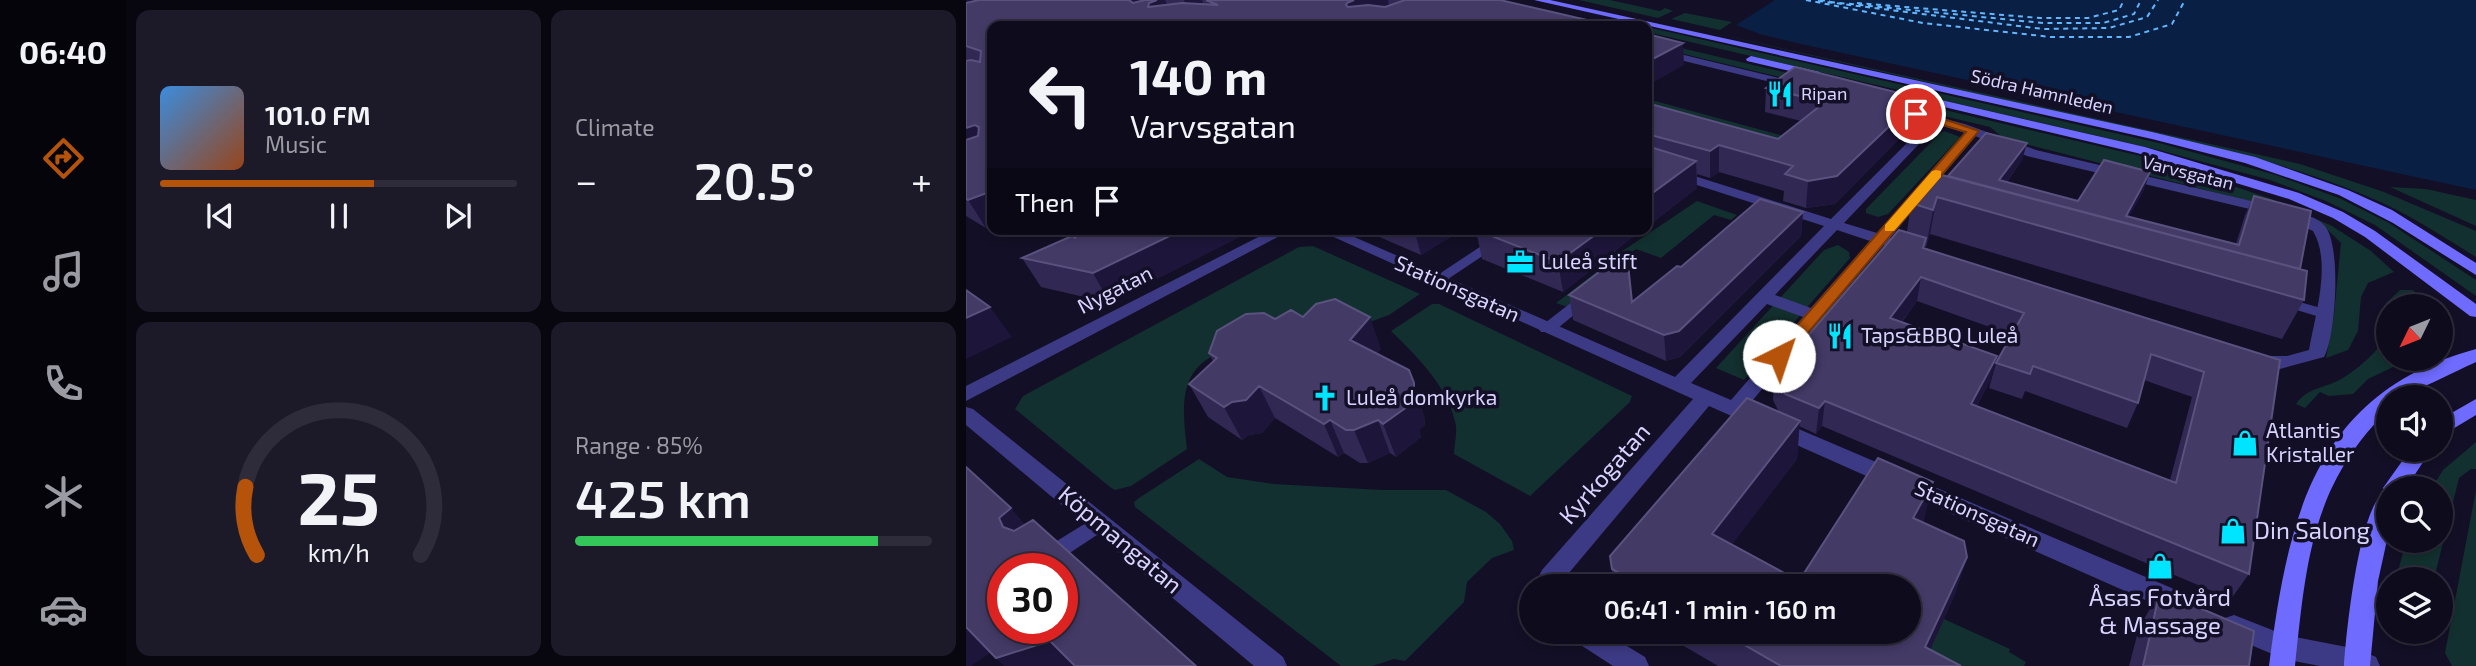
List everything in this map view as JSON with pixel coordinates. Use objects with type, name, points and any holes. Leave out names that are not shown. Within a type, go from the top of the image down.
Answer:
[{"type":"main road","name":"Södra Hamnleden","points":[[1536,4],[1594,21]]},
{"type":"main road","name":"Södra Hamnleden","points":[[1536,4],[1615,21]]},
{"type":"main road","name":"Södra Hamnleden","points":[[1652,29],[2109,127],[2271,168],[2322,185],[2386,213],[2441,245],[2476,270]]},
{"type":"main road","name":"Södra Hamnleden","points":[[1652,36],[2141,150],[2266,186],[2338,215],[2388,246],[2476,312]]},
{"type":"main road","points":[[2407,385],[2476,355]]},
{"type":"main road","points":[[2453,421],[2476,406]]},
{"type":"main road","points":[[2283,657],[2292,576],[2308,509],[2338,453],[2376,409]]},
{"type":"main road","points":[[2360,665],[2369,562],[2376,534]]},
{"type":"street","points":[[1652,50],[1808,88]]},
{"type":"street","name":"Varvsgatan","points":[[1880,105],[1973,131],[2032,153],[2284,214],[2315,226],[2328,244],[2323,313]]},
{"type":"street","points":[[1677,386],[1936,120]]},
{"type":"street","points":[[1734,409],[1880,239],[1922,200],[1973,131]]},
{"type":"street","points":[[1652,167],[1932,256]]},
{"type":"street","name":"Nygatan","points":[[966,394],[1274,235]]},
{"type":"street","name":"Stationsgatan","points":[[1336,235],[1677,386],[2194,609]]},
{"type":"street","points":[[1764,297],[1814,315]]},
{"type":"street","points":[[2243,356],[2269,364],[2300,361],[2318,353],[2323,313]]},
{"type":"street","name":"Kyrkogatan","points":[[1553,574],[1706,397]]},
{"type":"street","name":"Köpmangatan","points":[[966,414],[1274,666]]},
{"type":"street","points":[[2219,620],[2283,657],[2360,665]]},
{"type":"street","points":[[1601,644],[1636,666]]},
{"type":"lane","points":[[1437,280],[1508,235]]},
{"type":"lane","points":[[1468,260],[1483,267]]},
{"type":"lane","points":[[1547,329],[1600,288]]},
{"type":"lane","points":[[2271,298],[2323,313]]},
{"type":"lane","points":[[1054,553],[1099,523]]},
{"type":"green space","points":[[1579,0],[1610,0],[1660,11],[1665,8],[1673,11],[1658,18]]},
{"type":"green space","points":[[1685,13],[1732,22],[1720,30],[1671,19]]},
{"type":"green space","points":[[1652,28],[2163,144],[2276,175],[2339,198],[2389,223],[2476,280],[2476,296],[2375,225],[2326,201],[2270,180],[2159,150],[1652,33]]},
{"type":"green space","points":[[1700,30],[2300,164],[2384,192],[2476,231],[2476,257],[2379,201],[2249,156]]},
{"type":"green space","points":[[1652,41],[2149,158],[2269,198],[2332,226],[2371,251],[2394,272],[2368,283],[2361,297],[2358,331],[2348,350],[2326,358],[2334,314],[2341,243],[2326,228],[2300,214],[2021,143],[2001,136],[1990,127],[1663,49]]},
{"type":"green space","points":[[1655,101],[1828,148],[1724,130],[1730,125],[1698,116],[1690,121],[1652,108]]},
{"type":"green space","points":[[1944,131],[1960,137],[1888,214],[1878,217],[1866,213],[1866,209]]},
{"type":"green space","points":[[2390,187],[2426,189],[2476,200],[2476,226]]},
{"type":"green space","points":[[1697,201],[1737,215],[1731,220],[1714,215],[1661,258],[1636,249],[1625,257],[1627,262],[1568,307],[1556,303],[1615,258],[1596,250],[1602,246],[1621,252],[1646,235],[1652,235],[1652,231]]},
{"type":"green space","points":[[1838,245],[1849,252],[1850,258],[1744,380],[1716,368],[1824,250]]},
{"type":"green space","points":[[1313,246],[1420,294],[1389,315],[1359,326],[1213,356],[1201,364],[1188,384],[1184,409],[1187,449],[1131,486],[1115,490],[1110,487],[1015,409],[1023,396],[1299,247]]},
{"type":"green space","points":[[2400,290],[2413,290],[2416,294],[2396,294]]},
{"type":"green space","points":[[1432,304],[1439,304],[1632,396],[1630,402],[1530,496],[1454,454],[1456,426],[1447,399],[1422,362],[1391,331]]},
{"type":"green space","points":[[2376,350],[2376,371],[2385,371],[2368,379],[2353,394],[2329,396],[2320,392],[2305,408],[2296,404],[2311,391],[2343,378]]},
{"type":"green space","points":[[2476,442],[2476,469],[2471,469],[2459,478],[2453,502],[2453,476],[2439,476]]},
{"type":"green space","points":[[1199,459],[1227,477],[1273,484],[1382,490],[1446,490],[1486,512],[1500,524],[1512,541],[1514,550],[1492,558],[1467,582],[1464,602],[1405,661],[1394,659],[1372,666],[1341,666],[1135,507],[1134,502],[1139,498]]},
{"type":"green space","points":[[2476,490],[2476,666],[2452,666],[2445,653],[2447,644],[2453,644],[2453,611]]},
{"type":"green space","points":[[2403,553],[2440,553],[2437,567],[2399,567]]},
{"type":"green space","points":[[1944,619],[2010,649],[2009,652],[2026,662],[2024,666],[1925,666]]},
{"type":"water","points":[[1775,0],[2476,0],[2476,190],[1801,44],[1736,25]]},
{"type":"building","points":[[979,0],[1129,0],[1133,3],[1157,0],[1149,3],[1148,7],[1182,3],[1218,5],[1206,0],[1354,0],[1346,5],[1385,7],[1405,0],[1500,0],[1591,21],[987,21],[987,193],[968,200],[966,140],[978,136],[979,127],[975,125],[966,128],[966,61],[980,62],[981,51],[966,46],[966,3]]},
{"type":"building","points":[[1652,35],[1683,43],[1652,59]]},
{"type":"building","points":[[1795,67],[1919,98],[1837,176],[1808,181],[1785,174],[1793,166],[1719,145],[1710,151],[1652,135],[1652,104],[1778,139],[1825,102],[1766,88]]},
{"type":"building","points":[[1986,133],[2027,143],[1999,180],[2078,201],[2104,160],[2150,172],[2126,216],[2239,245],[2254,196],[2311,211],[2300,269],[1948,176]]},
{"type":"building","points":[[1652,148],[1696,161],[1652,193]]},
{"type":"building","points":[[1938,174],[2307,271],[2304,300],[1937,197],[1933,210],[1911,203]]},
{"type":"building","points":[[1760,199],[1803,212],[1679,331],[1664,335],[1569,295],[1603,269],[1628,264],[1632,302],[1677,266],[1681,267]]},
{"type":"building","points":[[1899,230],[1926,238],[1923,248],[2280,360],[2249,574],[1825,401],[1819,408],[1785,394],[1774,375]],"holes":[[[1921,277],[2024,313],[1996,363],[2030,374],[2033,366],[2138,403],[2151,354],[2204,372],[2176,483],[1971,404],[1997,356],[1890,318]]]},
{"type":"building","points":[[1077,235],[1172,235],[1093,273],[1022,258],[1072,236],[1075,238]]},
{"type":"building","points":[[1489,235],[1595,235],[1558,262]]},
{"type":"building","points":[[966,290],[990,307],[966,318]]},
{"type":"building","points":[[1335,299],[1370,317],[1350,340],[1409,370],[1414,383],[1414,393],[1405,400],[1411,404],[1383,424],[1378,420],[1354,430],[1346,430],[1330,420],[1324,424],[1259,386],[1246,400],[1232,402],[1224,407],[1189,384],[1217,358],[1209,353],[1217,331],[1246,314],[1264,313],[1275,319],[1291,310],[1303,317],[1316,304]]},
{"type":"building","points":[[1747,398],[1800,421],[1712,534],[1786,574],[1621,574],[1612,569],[1610,556]]},
{"type":"building","points":[[1878,458],[1933,482],[1913,518],[1964,541],[1967,557],[1925,647],[1961,666],[1781,666],[1743,644],[1921,644],[1921,574],[1803,574]]},
{"type":"building","points":[[966,467],[1011,508],[999,518],[1003,527],[1014,531],[1033,520],[1070,553],[987,553],[987,644],[1040,644],[996,658],[966,627]]},
{"type":"building","points":[[1078,560],[1196,666],[1075,666],[1053,644],[1078,644]]},
{"type":"building","points":[[2160,591],[2254,631],[2249,666],[2143,666]]},
{"type":"ferry route","points":[[1806,0],[1923,23],[2051,37],[2129,37],[2172,24],[2185,0]]},
{"type":"ferry route","points":[[1820,0],[1830,1]]},
{"type":"ferry route","points":[[1857,3],[2040,18],[2088,18],[2119,10],[2124,0]]},
{"type":"ferry route","points":[[1830,2],[2043,23],[2103,23],[2134,14],[2141,0]]},
{"type":"ferry route","points":[[1818,1],[2043,29],[2109,28],[2147,17],[2158,0]]},
{"type":"slow traffic","points":[[1889,228],[1936,174]]},
{"type":"place","name":"Ripan","points":[[1780,94]]},
{"type":"place","name":"Luleå stift","points":[[1520,262]]},
{"type":"place","name":"Taps&BBQ Luleå","points":[[1840,336]]},
{"type":"place","name":"Luleå domkyrka","points":[[1325,398]]},
{"type":"place","name":"Atlantis Kristaller","points":[[2245,443]]},
{"type":"place","name":"Din Salong","points":[[2233,531]]},
{"type":"place","name":"Åsas Fotvård & Massage","points":[[2160,566]]},
{"type":"route","points":[[1779,356],[1973,131],[1916,114]]}]
